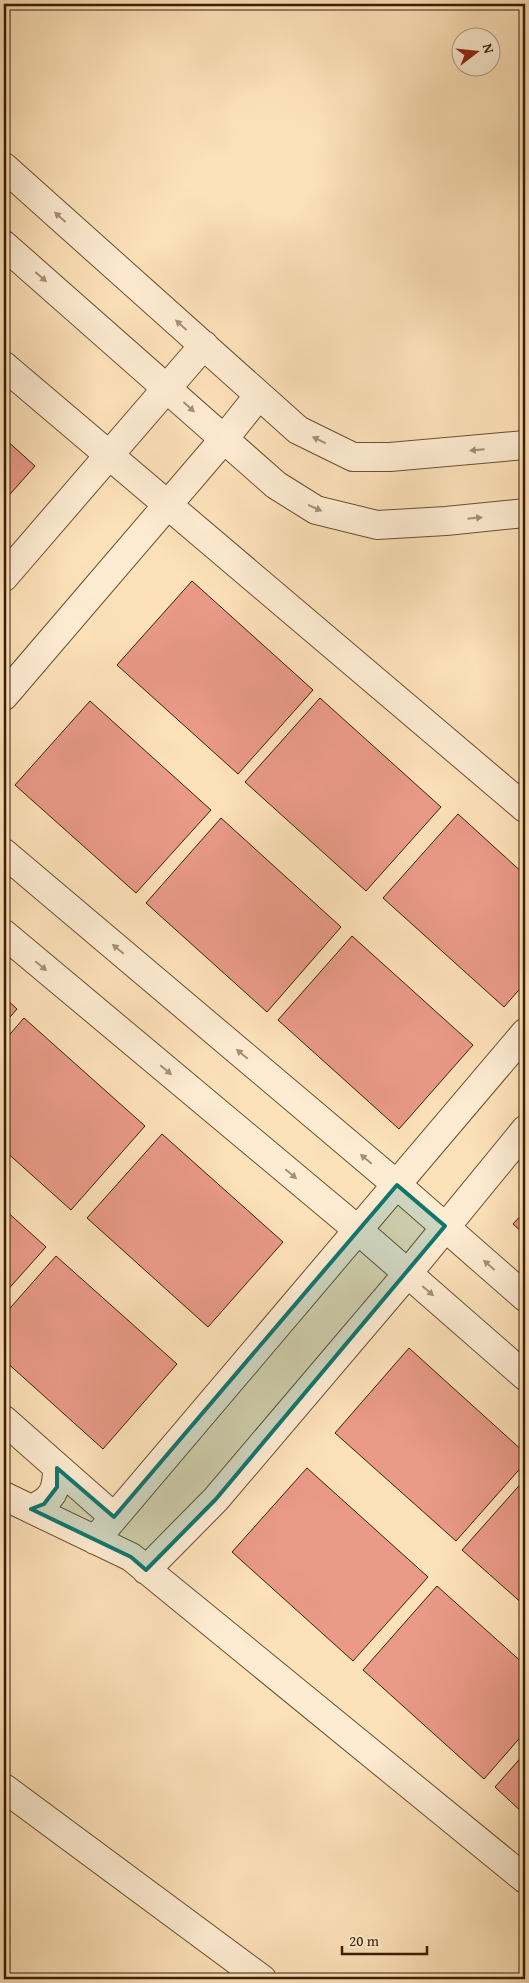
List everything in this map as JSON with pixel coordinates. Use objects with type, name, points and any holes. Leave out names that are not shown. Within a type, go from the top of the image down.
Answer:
[{"type":"street","points":[[4,167],[298,430],[353,457],[390,457],[525,445]]},
{"type":"street","points":[[4,245],[276,485],[316,510],[377,525],[446,521],[525,512]]},
{"type":"street","points":[[4,577],[107,454],[204,345]]},
{"type":"street","points":[[4,366],[525,808]]},
{"type":"street","points":[[4,696],[224,439],[259,395]]},
{"type":"street","points":[[4,853],[397,1185],[525,1297]]},
{"type":"street","points":[[4,934],[358,1230],[525,1376]]},
{"type":"street","points":[[95,1540],[525,1033]]},
{"type":"street","points":[[146,1570],[216,1500],[408,1273],[525,1130]]},
{"type":"street","points":[[4,1420],[114,1517]]},
{"type":"street","points":[[31,1509],[44,1504],[57,1487],[57,1468]]},
{"type":"street","points":[[4,1496],[131,1557],[525,1879]]},
{"type":"street","points":[[4,1788],[262,1979]]},
{"type":"highlighted area","points":[[397,1185],[445,1226],[216,1499],[146,1570],[131,1557],[31,1509],[44,1504],[57,1487],[57,1468],[114,1517]]},
{"type":"building","points":[[4,438],[35,466],[4,501]]},
{"type":"building","points":[[192,581],[313,690],[238,774],[117,665]]},
{"type":"building","points":[[320,698],[441,807],[366,891],[245,782]]},
{"type":"building","points":[[90,701],[211,810],[136,893],[15,785]]},
{"type":"building","points":[[458,814],[525,875],[525,983],[504,1007],[383,898]]},
{"type":"building","points":[[221,818],[341,927],[267,1012],[146,903]]},
{"type":"building","points":[[352,936],[473,1045],[399,1129],[278,1020]]},
{"type":"building","points":[[4,997],[17,1009],[4,1024]]},
{"type":"building","points":[[24,1018],[145,1126],[71,1210],[4,1150],[4,1041]]},
{"type":"building","points":[[162,1134],[283,1242],[208,1327],[87,1218]]},
{"type":"building","points":[[4,1209],[46,1247],[4,1294]]},
{"type":"building","points":[[525,1211],[525,1235],[513,1224]]},
{"type":"building","points":[[56,1256],[177,1364],[103,1449],[4,1360],[4,1315]]},
{"type":"building","points":[[409,1348],[525,1453],[525,1463],[456,1541],[335,1433]]},
{"type":"building","points":[[307,1468],[428,1577],[353,1661],[232,1552]]},
{"type":"building","points":[[525,1479],[525,1606],[462,1550]]},
{"type":"building","points":[[437,1586],[525,1665],[525,1732],[484,1779],[363,1670]]},
{"type":"building","points":[[525,1753],[525,1815],[495,1787]]}]
